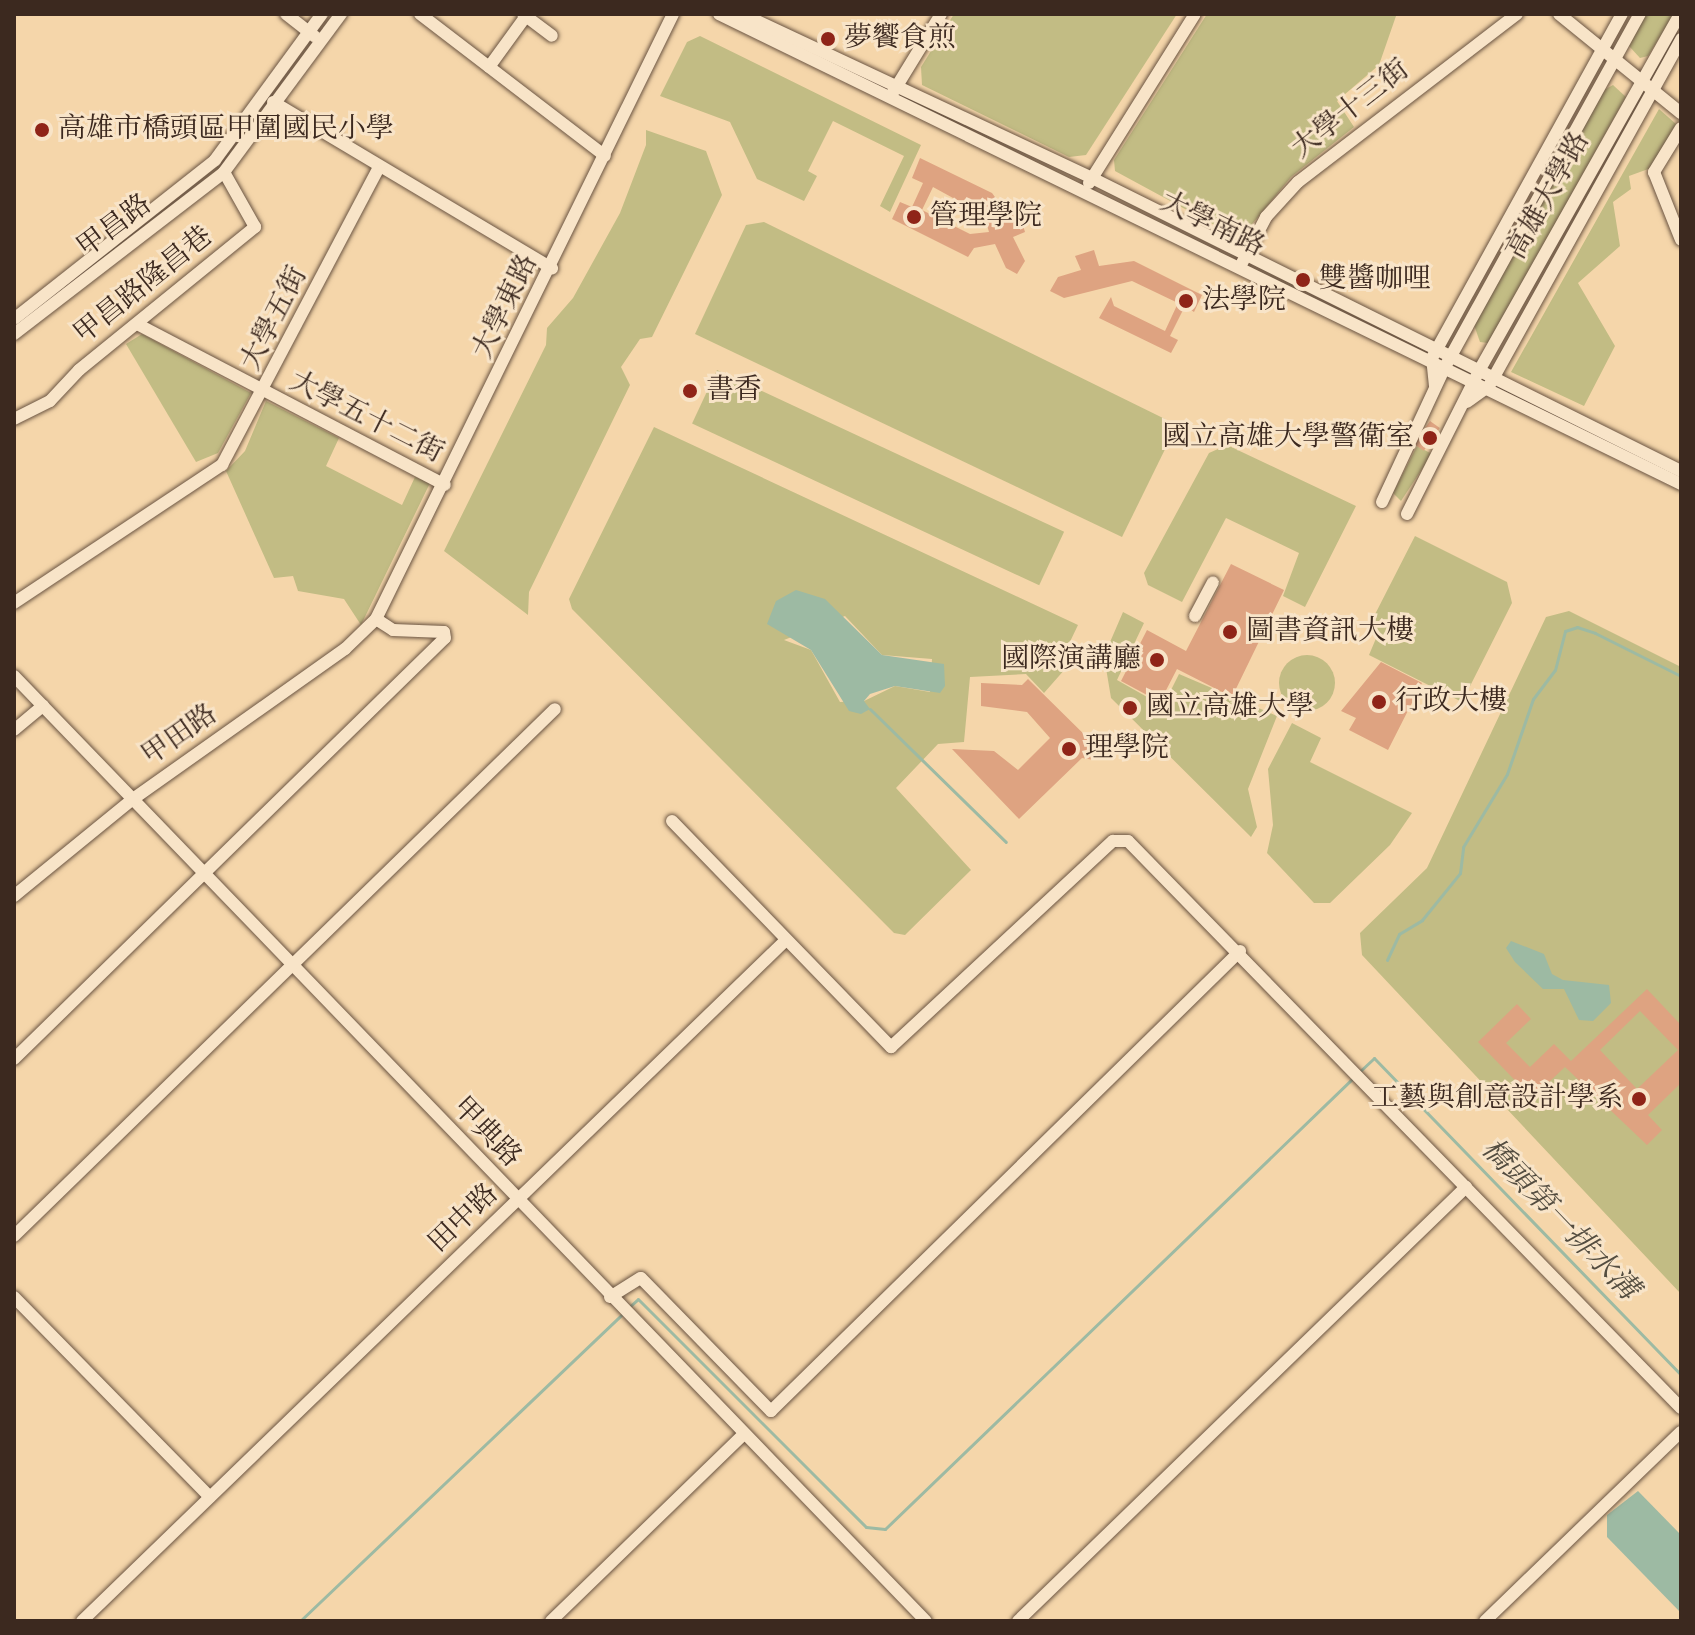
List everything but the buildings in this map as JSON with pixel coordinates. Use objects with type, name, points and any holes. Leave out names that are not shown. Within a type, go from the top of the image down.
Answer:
[{"type":"street","points":[[286,14],[321,41]]},
{"type":"street","name":"甲昌路","points":[[14,319],[229,146],[322,14]]},
{"type":"street","name":"甲昌路","points":[[14,334],[224,172],[341,14]]},
{"type":"street","points":[[420,14],[605,156]]},
{"type":"street","name":"大學東路","points":[[376,619],[552,268],[673,14]]},
{"type":"street","name":"大學南路","points":[[719,14],[1089,184],[1478,374],[1681,484]]},
{"type":"street","name":"大學南路","points":[[742,14],[893,93]]},
{"type":"street","points":[[893,93],[941,14]]},
{"type":"street","points":[[1089,184],[1195,14]]},
{"type":"street","name":"大學十三街","points":[[1243,261],[1266,217],[1298,182],[1517,14]]},
{"type":"street","points":[[1559,14],[1613,61],[1681,113]]},
{"type":"street","name":"高雄大學路","points":[[1435,353],[1622,14]]},
{"type":"street","name":"高雄大學路","points":[[1382,502],[1449,360],[1640,14]]},
{"type":"street","name":"高雄大學路","points":[[1407,514],[1478,374],[1680,14]]},
{"type":"street","points":[[489,67],[525,15],[552,36]]},
{"type":"street","name":"高雄大學路","points":[[1464,403],[1491,381],[1681,39]]},
{"type":"street","points":[[265,95],[378,169],[552,268]]},
{"type":"street","points":[[1681,128],[1654,172],[1681,240]]},
{"type":"street","name":"大學五街","points":[[14,603],[198,476],[222,465],[235,449],[378,169]]},
{"type":"street","name":"甲昌路隆昌巷","points":[[14,419],[50,401],[79,370],[139,325],[255,227],[224,172]]},
{"type":"street","name":"大學五十二街","points":[[139,325],[445,485]]},
{"type":"street","points":[[1435,353],[1435,387]]},
{"type":"street","name":"大學南路","points":[[1491,381],[1681,471]]},
{"type":"street","points":[[1195,616],[1213,582]]},
{"type":"street","points":[[14,1059],[206,876],[445,638],[444,632],[393,630],[376,619]]},
{"type":"street","name":"甲田路","points":[[14,896],[133,799],[345,649],[376,619]]},
{"type":"street","name":"甲典路","points":[[14,676],[631,1319],[926,1621]]},
{"type":"street","points":[[14,730],[43,706]]},
{"type":"street","points":[[14,1236],[555,709]]},
{"type":"street","points":[[672,821],[885,1045],[898,1046],[1121,839],[1240,951],[1681,1408]]},
{"type":"street","name":"田中路","points":[[85,1619],[785,941]]},
{"type":"street","points":[[612,1299],[641,1278],[771,1411],[1240,951]]},
{"type":"street","points":[[1018,1621],[1466,1187]]},
{"type":"street","points":[[14,1297],[210,1497]]},
{"type":"street","points":[[1485,1621],[1681,1432]]},
{"type":"street","points":[[551,1621],[744,1434]]},
{"type":"shaded area","points":[[954,14],[1177,14],[1086,155],[1069,157],[922,85],[921,67]]},
{"type":"shaded area","points":[[1207,14],[1396,16],[1379,65],[1337,101],[1354,127],[1291,177],[1244,234],[1233,235],[1115,171],[1114,160]]},
{"type":"shaded area","points":[[1646,14],[1674,14],[1648,56],[1640,58],[1629,46]]},
{"type":"shaded area","points":[[700,36],[921,145],[890,212],[880,206],[904,156],[833,121],[808,171],[817,176],[804,201],[757,179],[730,122],[660,96],[687,42]]},
{"type":"shaded area","points":[[1613,85],[1626,97],[1488,343],[1480,342],[1474,325],[1604,90]]},
{"type":"shaded area","points":[[1659,109],[1676,124],[1651,168],[1629,176],[1631,189],[1613,202],[1620,246],[1578,283],[1615,346],[1584,406],[1511,372]]},
{"type":"shaded area","points":[[646,130],[706,151],[722,195],[652,337],[640,339],[621,367],[630,385],[529,592],[528,615],[444,551],[546,345],[547,328],[573,298],[620,213],[646,145]]},
{"type":"shaded area","points":[[764,222],[1165,419],[1172,435],[1122,537],[695,334],[746,225]]},
{"type":"shaded area","points":[[142,334],[251,393],[218,453],[196,462],[126,344]]},
{"type":"shaded area","points":[[717,370],[1064,532],[1039,585],[692,423]]},
{"type":"shaded area","points":[[266,401],[339,438],[326,466],[402,505],[415,477],[430,483],[361,625],[344,599],[298,591],[293,576],[274,578],[226,471],[245,451]]},
{"type":"shaded area","points":[[654,427],[1078,625],[1066,650],[1066,668],[1044,693],[1026,674],[970,677],[964,742],[938,744],[896,788],[971,870],[905,935],[894,933],[572,609],[569,599]],"holes":[[[845,616],[882,655],[932,659],[930,692],[895,686],[864,701],[840,702],[811,650],[784,640]]]},
{"type":"shaded area","points":[[1227,445],[1356,506],[1305,607],[1283,596],[1299,553],[1226,518],[1182,602],[1148,585],[1144,573],[1209,453]]},
{"type":"shaded area","points":[[1417,446],[1432,454],[1401,501],[1393,493]]},
{"type":"shaded area","points":[[1415,536],[1507,582],[1512,603],[1462,702],[1369,655],[1377,636],[1367,630]]},
{"type":"shaded area","points":[[796,590],[825,599],[882,655],[944,664],[945,686],[940,693],[895,686],[870,694],[864,701],[870,709],[861,714],[849,711],[811,650],[767,624],[776,601]]},
{"type":"shaded area","points":[[1569,611],[1681,667],[1681,1294],[1362,955],[1360,933],[1427,868],[1546,617]]},
{"type":"shaded area","points":[[1123,612],[1144,623],[1117,680],[1163,706],[1179,674],[1277,716],[1248,789],[1257,827],[1251,837],[1111,698],[1104,656]]},
{"type":"shaded area","points":[[1307,655],[1327,663],[1335,683],[1327,703],[1307,711],[1287,703],[1279,683],[1287,663]]},
{"type":"shaded area","points":[[1292,723],[1321,738],[1310,762],[1412,813],[1390,845],[1330,903],[1314,903],[1267,853],[1273,825],[1268,769]]},
{"type":"shaded area","points":[[1511,941],[1544,954],[1552,974],[1563,980],[1609,985],[1611,1003],[1593,1021],[1579,1020],[1564,989],[1543,989],[1515,962],[1506,948]]},
{"type":"shaded area","points":[[1638,1491],[1681,1535],[1681,1613],[1607,1537],[1607,1515]]},
{"type":"waterway","points":[[1387,960],[1399,934],[1422,920],[1460,873],[1463,847],[1507,774],[1533,699],[1555,670],[1565,631],[1577,627],[1595,633],[1681,676]]},
{"type":"waterway","points":[[870,709],[1006,842]]},
{"type":"waterway","name":"橋頭第一排水溝","points":[[1358,1073],[1374,1058],[1681,1375]]},
{"type":"waterway","points":[[628,1308],[638,1299],[866,1527],[885,1529],[1352,1079]]},
{"type":"waterway","points":[[300,1621],[623,1313]]},
{"type":"place","name":"夢饗食煎","points":[[828,39]]},
{"type":"place","name":"高雄市橋頭區甲圍國民小學","points":[[42,130]]},
{"type":"place","name":"管理學院","points":[[914,217]]},
{"type":"place","name":"雙醬咖哩","points":[[1303,280]]},
{"type":"place","name":"法學院","points":[[1186,301]]},
{"type":"place","name":"書香","points":[[690,391]]},
{"type":"place","name":"國立高雄大學警衛室","points":[[1430,438]]},
{"type":"place","name":"圖書資訊大樓","points":[[1230,632]]},
{"type":"place","name":"國際演講廳","points":[[1157,660]]},
{"type":"place","name":"行政大樓","points":[[1379,702]]},
{"type":"place","name":"國立高雄大學","points":[[1130,708]]},
{"type":"place","name":"理學院","points":[[1069,749]]},
{"type":"place","name":"工藝與創意設計學系","points":[[1639,1099]]}]
